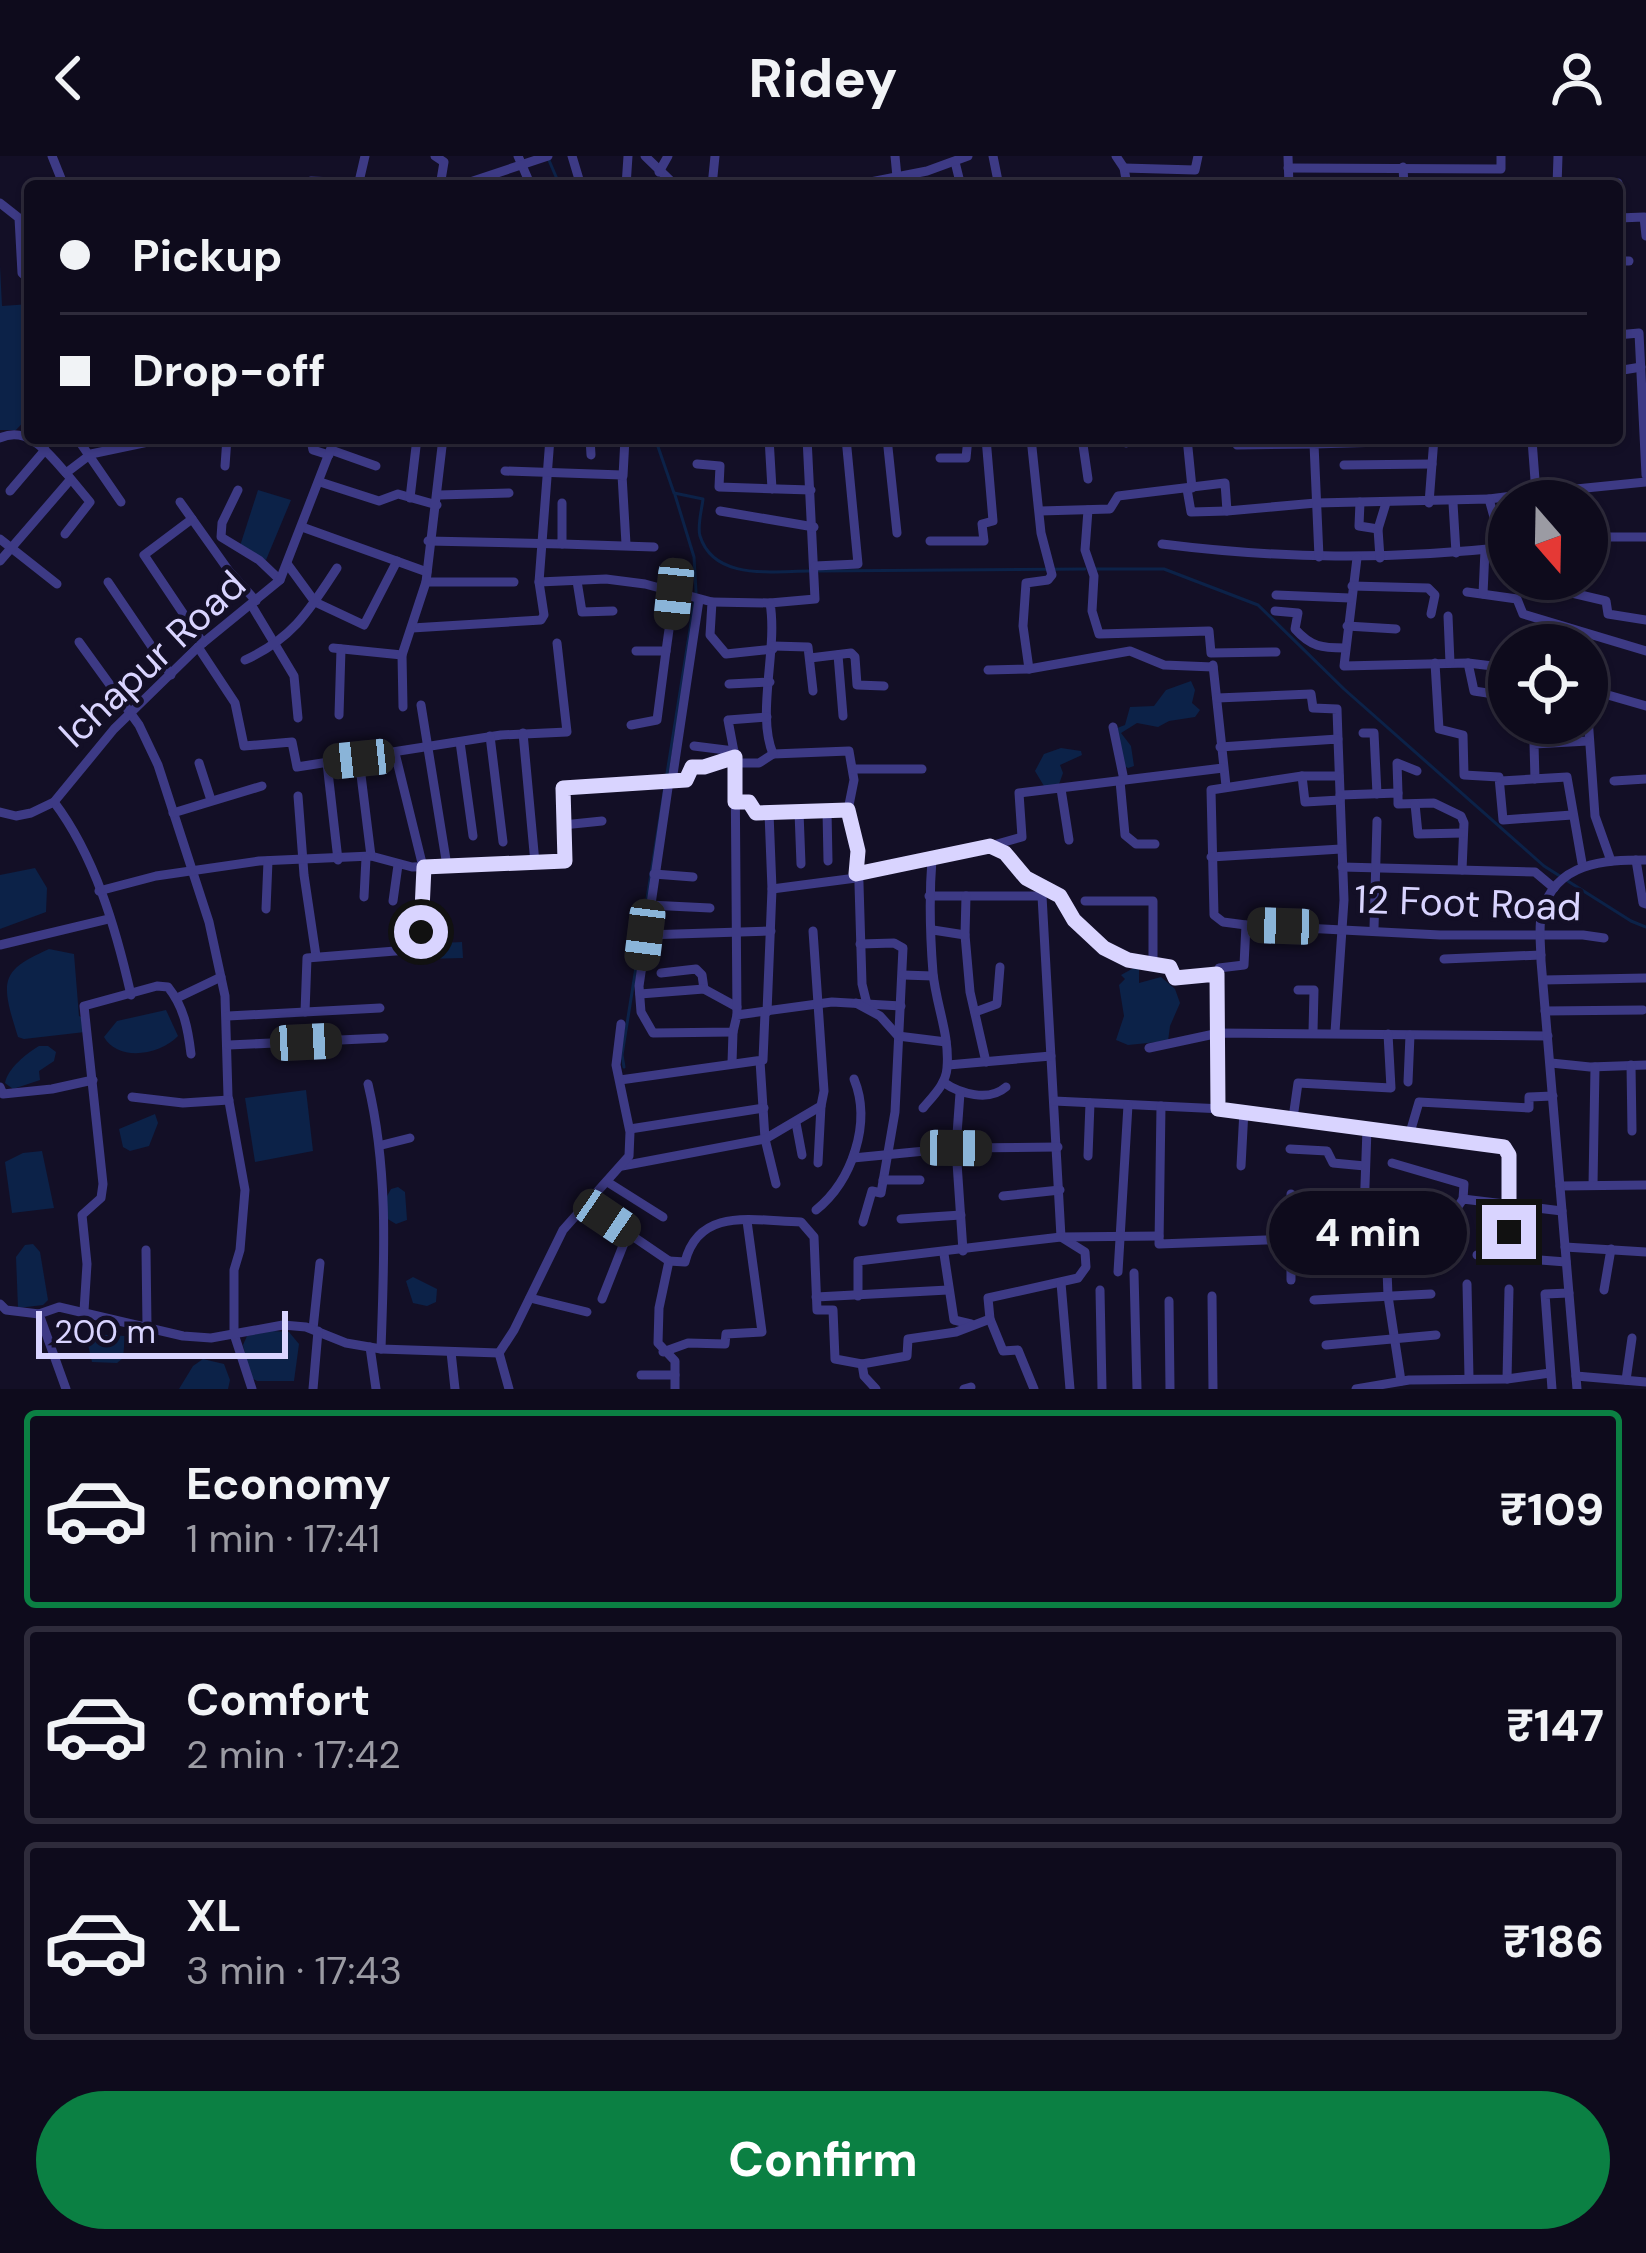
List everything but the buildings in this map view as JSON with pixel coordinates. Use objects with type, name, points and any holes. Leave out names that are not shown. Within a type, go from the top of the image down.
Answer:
[{"type":"street","points":[[645,156],[666,180]]},
{"type":"street","points":[[658,172],[668,156]]},
{"type":"street","points":[[895,156],[894,180],[968,156]]},
{"type":"street","points":[[1116,156],[1127,180]]},
{"type":"street","points":[[1124,168],[1195,170],[1198,156]]},
{"type":"street","points":[[1288,162],[1403,167],[1435,162],[1501,169],[1501,156]]},
{"type":"street","points":[[472,180],[520,160],[544,157]]},
{"type":"street","points":[[955,162],[960,180]]},
{"type":"street","points":[[1403,167],[1404,180]]},
{"type":"street","points":[[1485,169],[1485,180]]},
{"type":"street","points":[[0,203],[19,218],[24,275]]},
{"type":"street","points":[[1623,218],[1644,217],[1646,238],[1631,238]]},
{"type":"street","points":[[1608,484],[1646,479],[1642,333]]},
{"type":"street","points":[[38,444],[90,502],[65,534]]},
{"type":"street","points":[[80,444],[121,502]]},
{"type":"street","points":[[0,561],[88,455],[116,444]]},
{"type":"street","points":[[225,466],[227,444]]},
{"type":"street","points":[[312,444],[313,450],[376,466]]},
{"type":"street","name":"Ichapur Road","points":[[0,812],[16,816],[54,802],[67,781],[130,714],[201,645],[280,580],[333,444]]},
{"type":"street","points":[[410,497],[416,444]]},
{"type":"street","points":[[403,707],[402,655],[426,577],[443,444]]},
{"type":"street","points":[[412,628],[541,620],[539,582],[550,444]]},
{"type":"street","points":[[590,444],[591,454]]},
{"type":"street","points":[[625,444],[626,544]]},
{"type":"street","points":[[769,444],[772,489]]},
{"type":"street","points":[[539,582],[645,584],[699,601],[815,599],[807,444]]},
{"type":"street","points":[[816,569],[858,564],[847,444]]},
{"type":"street","points":[[888,444],[897,533]]},
{"type":"street","points":[[940,458],[966,458],[967,444]]},
{"type":"street","points":[[929,541],[984,541],[982,524],[993,521],[987,444]]},
{"type":"street","points":[[1029,669],[1023,626],[1025,583],[1048,580],[1051,570],[1032,444]]},
{"type":"street","points":[[1083,444],[1088,479]]},
{"type":"street","points":[[1187,444],[1191,512],[1316,503],[1488,499]]},
{"type":"street","points":[[1238,445],[1314,444],[1319,557]]},
{"type":"street","points":[[1384,444],[1386,464]]},
{"type":"street","points":[[1430,503],[1434,444]]},
{"type":"street","points":[[1532,444],[1535,480]]},
{"type":"street","points":[[10,491],[45,450]]},
{"type":"street","points":[[697,464],[721,466],[719,487],[811,490]]},
{"type":"street","points":[[1344,465],[1432,464]]},
{"type":"street","points":[[505,471],[623,476]]},
{"type":"street","points":[[320,482],[379,501],[392,494],[438,500],[509,493]]},
{"type":"street","points":[[1040,512],[1110,509],[1118,496],[1225,483],[1227,511]]},
{"type":"street","points":[[238,490],[222,523],[221,538],[259,560],[280,580]]},
{"type":"street","points":[[180,502],[254,603],[293,676],[298,718]]},
{"type":"street","points":[[1360,502],[1359,526],[1378,529]]},
{"type":"street","points":[[562,503],[562,544]]},
{"type":"street","points":[[1380,558],[1378,529],[1386,503]]},
{"type":"street","points":[[1453,503],[1456,553]]},
{"type":"street","points":[[1088,510],[1085,550],[1092,570],[1092,611],[1099,634],[1209,631],[1226,786]]},
{"type":"street","points":[[720,511],[814,527]]},
{"type":"street","points":[[192,519],[144,555],[236,703],[244,746],[292,742],[297,767],[490,736],[567,732],[557,643]]},
{"type":"street","points":[[302,527],[397,561],[426,577],[514,582]]},
{"type":"street","points":[[1608,538],[1646,537]]},
{"type":"street","points":[[0,539],[57,584]]},
{"type":"street","points":[[428,542],[654,547]]},
{"type":"street","points":[[1162,544],[1357,558],[1488,549]]},
{"type":"street","points":[[1357,558],[1344,666],[1488,665]]},
{"type":"street","points":[[288,565],[315,602],[364,625],[397,561]]},
{"type":"street","points":[[1484,594],[1488,564]]},
{"type":"street","points":[[245,660],[293,631],[337,568]]},
{"type":"street","points":[[577,580],[582,612],[614,611]]},
{"type":"street","points":[[108,582],[171,675]]},
{"type":"street","points":[[1276,595],[1428,587],[1435,595],[1431,614]]},
{"type":"street","points":[[1467,592],[1488,594]]},
{"type":"street","points":[[631,725],[657,720],[674,594]]},
{"type":"street","points":[[1518,600],[1523,614],[1646,651]]},
{"type":"street","points":[[1602,600],[1608,614],[1646,620]]},
{"type":"street","points":[[699,601],[710,635],[725,654],[805,645],[813,692]]},
{"type":"street","points":[[699,601],[645,935],[641,1012],[653,1033],[734,1032]]},
{"type":"street","points":[[770,603],[773,647],[767,717],[773,754]]},
{"type":"street","points":[[1275,611],[1298,613],[1295,629],[1308,643],[1345,648]]},
{"type":"street","points":[[1448,616],[1450,663]]},
{"type":"street","points":[[1347,626],[1396,628]]},
{"type":"street","points":[[79,643],[130,714],[158,765],[221,977],[228,1016],[229,1100],[245,1190],[234,1270],[234,1334],[252,1389]]},
{"type":"street","points":[[339,715],[337,649],[402,655]]},
{"type":"street","points":[[636,651],[666,651]]},
{"type":"street","points":[[988,670],[1029,669],[1130,651],[1164,664],[1213,667]]},
{"type":"street","points":[[1211,653],[1276,652]]},
{"type":"street","points":[[838,655],[843,716]]},
{"type":"street","points":[[810,658],[855,657],[857,685]]},
{"type":"street","points":[[1436,663],[1439,729],[1463,736],[1465,775],[1499,777],[1503,820],[1572,815]]},
{"type":"street","points":[[1468,663],[1474,691],[1488,693]]},
{"type":"street","points":[[728,684],[770,682]]},
{"type":"street","points":[[841,684],[884,686]]},
{"type":"street","points":[[1217,698],[1311,694],[1313,708],[1337,709],[1342,928],[1335,1032]]},
{"type":"street","points":[[1608,695],[1646,706]]},
{"type":"street","points":[[421,705],[447,866]]},
{"type":"street","points":[[732,1063],[739,959],[734,757],[728,720],[767,717]]},
{"type":"street","points":[[1113,727],[1125,835],[1136,844],[1155,844]]},
{"type":"street","points":[[524,733],[536,863]]},
{"type":"street","points":[[1363,734],[1375,733],[1377,794]]},
{"type":"street","points":[[490,736],[502,842]]},
{"type":"street","points":[[1220,747],[1337,739]]},
{"type":"street","points":[[460,742],[473,836]]},
{"type":"street","points":[[1534,744],[1535,779]]},
{"type":"street","points":[[1588,744],[1595,816],[1611,861]]},
{"type":"street","points":[[694,746],[759,763],[773,754],[849,751],[853,769],[848,810],[858,851],[861,1004]]},
{"type":"street","points":[[305,1012],[305,963],[316,956],[418,946],[424,867],[395,753]]},
{"type":"street","points":[[99,891],[268,861],[369,857],[424,867],[566,860],[563,788],[686,780],[692,767],[734,757]]},
{"type":"street","points":[[359,759],[369,857],[364,897]]},
{"type":"street","points":[[199,763],[211,800]]},
{"type":"street","points":[[327,763],[338,860]]},
{"type":"street","points":[[1417,771],[1397,763],[1398,804],[1446,807],[1462,819],[1462,870]]},
{"type":"street","points":[[772,889],[856,876],[1022,837],[1019,793],[1223,768]]},
{"type":"street","points":[[853,769],[922,769]]},
{"type":"street","points":[[1301,776],[1305,802],[1398,793]]},
{"type":"street","points":[[1218,1109],[1217,974],[1219,968],[1244,965],[1252,925],[1222,922],[1214,915],[1209,794],[1226,786],[1339,776]]},
{"type":"street","points":[[1501,782],[1568,777],[1582,863]]},
{"type":"street","points":[[1614,781],[1646,779]]},
{"type":"street","points":[[173,813],[262,786]]},
{"type":"street","points":[[1061,789],[1069,840]]},
{"type":"street","points":[[298,796],[316,956]]},
{"type":"street","points":[[54,802],[71,825],[99,891],[131,995]]},
{"type":"street","points":[[735,802],[749,802],[756,813],[848,810]]},
{"type":"street","points":[[1415,804],[1418,834],[1463,832]]},
{"type":"street","points":[[827,811],[828,861]]},
{"type":"street","points":[[799,812],[801,864]]},
{"type":"street","points":[[620,1080],[766,1058],[772,889],[769,813]]},
{"type":"street","points":[[563,825],[602,821]]},
{"type":"street","points":[[1374,928],[1377,821]]},
{"type":"street","points":[[990,846],[1005,853],[1026,878],[1060,896],[1074,920],[1104,948],[1153,966],[1170,967],[1175,978],[1217,974]]},
{"type":"street","points":[[1211,857],[1341,849]]},
{"type":"street","points":[[923,1108],[943,1082],[948,1065],[933,976],[932,859]]},
{"type":"street","points":[[1577,1389],[1541,955],[1542,912],[1560,883],[1582,863],[1641,860],[1642,903],[1646,904]]},
{"type":"street","points":[[266,909],[268,861]]},
{"type":"street","points":[[393,901],[398,865]]},
{"type":"street","points":[[1342,867],[1535,872],[1560,883]]},
{"type":"street","points":[[654,874],[693,877]]},
{"type":"street","points":[[929,896],[1042,896],[1061,1238]]},
{"type":"street","points":[[966,896],[970,992],[986,1063]]},
{"type":"street","points":[[1085,902],[1153,902],[1153,966]]},
{"type":"street","points":[[650,905],[710,908]]},
{"type":"street","points":[[0,945],[108,920]]},
{"type":"street","name":"12 Foot Road","points":[[1252,925],[1604,938]]},
{"type":"street","points":[[933,929],[965,935]]},
{"type":"street","points":[[645,935],[771,931]]},
{"type":"street","points":[[813,931],[824,1091],[818,1163]]},
{"type":"street","points":[[860,944],[903,948],[895,1112],[881,1193],[872,1192],[863,1222]]},
{"type":"street","points":[[1444,958],[1541,955]]},
{"type":"street","points":[[975,1012],[997,1004],[1000,967]]},
{"type":"street","points":[[661,973],[696,969],[704,989]]},
{"type":"street","points":[[903,975],[933,976]]},
{"type":"street","points":[[177,998],[221,977]]},
{"type":"street","points":[[1543,980],[1646,979]]},
{"type":"street","points":[[84,1311],[87,1264],[82,1215],[83,1209],[98,1201],[103,1184],[84,1006],[163,986],[177,998],[188,1024],[191,1054]]},
{"type":"street","points":[[640,994],[704,989],[737,1011],[816,1004],[901,1006]]},
{"type":"street","points":[[1298,990],[1314,990],[1313,1032]]},
{"type":"street","points":[[861,1004],[898,1036],[946,1042]]},
{"type":"street","points":[[228,1016],[380,1008]]},
{"type":"street","points":[[1546,1011],[1643,1010]]},
{"type":"street","points":[[509,1389],[499,1353],[563,1230],[609,1183],[632,1150],[616,1065],[621,1024]]},
{"type":"street","points":[[1149,1048],[1219,1034],[1548,1036]]},
{"type":"street","points":[[1293,1118],[1298,1083],[1391,1088],[1388,1034]]},
{"type":"street","points":[[1408,1082],[1410,1035]]},
{"type":"street","points":[[229,1046],[383,1038]]},
{"type":"street","points":[[948,1065],[1051,1056]]},
{"type":"street","points":[[760,1061],[765,1139],[776,1184]]},
{"type":"street","points":[[1551,1063],[1646,1065]]},
{"type":"street","points":[[1630,1065],[1632,1131]]},
{"type":"street","points":[[1593,1185],[1595,1066]]},
{"type":"street","points":[[816,1210],[844,1179],[854,1157],[861,1099],[854,1079]]},
{"type":"street","points":[[0,1087],[2,1094],[93,1080]]},
{"type":"street","points":[[943,1082],[960,1093],[999,1094],[1006,1087]]},
{"type":"street","points":[[368,1084],[382,1144],[384,1267],[376,1389]]},
{"type":"street","points":[[960,1093],[956,1148],[963,1251]]},
{"type":"street","points":[[1631,1094],[1646,1094]]},
{"type":"street","points":[[1409,1136],[1419,1102],[1528,1108],[1529,1097],[1553,1096]]},
{"type":"street","points":[[132,1097],[183,1103],[229,1100]]},
{"type":"street","points":[[1054,1101],[1244,1110],[1504,1147],[1509,1155],[1508,1257]]},
{"type":"street","points":[[1088,1156],[1090,1102]]},
{"type":"street","points":[[1118,1272],[1128,1105]]},
{"type":"street","points":[[622,1166],[765,1139],[820,1106]]},
{"type":"street","points":[[1161,1106],[1160,1245],[1290,1239],[1386,1243]]},
{"type":"street","points":[[630,1129],[764,1108]]},
{"type":"street","points":[[1241,1166],[1244,1110]]},
{"type":"street","points":[[796,1123],[802,1155]]},
{"type":"street","points":[[1363,1241],[1367,1129]]},
{"type":"street","points":[[382,1144],[410,1138]]},
{"type":"street","points":[[854,1157],[956,1148],[1058,1147]]},
{"type":"street","points":[[1290,1149],[1327,1151],[1333,1163],[1365,1166]]},
{"type":"street","points":[[1392,1163],[1464,1184],[1457,1208],[1411,1198],[1406,1209],[1385,1207],[1388,1296],[1407,1383]]},
{"type":"street","points":[[883,1180],[920,1180]]},
{"type":"street","points":[[609,1183],[663,1217]]},
{"type":"street","points":[[1560,1186],[1646,1185]]},
{"type":"street","points":[[1003,1196],[1060,1190]]},
{"type":"street","points":[[1291,1195],[1291,1280]]},
{"type":"street","points":[[1463,1199],[1562,1211]]},
{"type":"street","points":[[585,1204],[669,1261],[685,1262],[689,1243],[712,1223],[800,1222],[814,1238],[817,1310],[833,1310],[835,1359],[862,1364],[908,1355],[908,1339],[956,1332],[990,1319]]},
{"type":"street","points":[[901,1219],[961,1215]]},
{"type":"street","points":[[663,1352],[688,1342],[725,1344],[726,1334],[762,1332],[747,1221]]},
{"type":"street","points":[[602,1299],[628,1233]]},
{"type":"street","points":[[858,1295],[858,1261],[1061,1238],[1159,1235]]},
{"type":"street","points":[[1034,1389],[1018,1350],[1004,1351],[987,1303],[990,1295],[1078,1278],[1086,1267],[1085,1252],[1061,1238]]},
{"type":"street","points":[[1565,1247],[1646,1252]]},
{"type":"street","points":[[1604,1290],[1611,1249]]},
{"type":"street","points":[[146,1250],[147,1327]]},
{"type":"street","points":[[944,1253],[954,1320],[973,1324]]},
{"type":"street","points":[[1477,1255],[1566,1262]]},
{"type":"street","points":[[669,1261],[659,1308],[658,1343],[675,1360],[675,1389]]},
{"type":"street","points":[[313,1389],[320,1263]]},
{"type":"street","points":[[1134,1273],[1137,1389]]},
{"type":"street","points":[[1061,1283],[1070,1389]]},
{"type":"street","points":[[1467,1284],[1469,1378]]},
{"type":"street","points":[[1507,1378],[1508,1289]]},
{"type":"street","points":[[816,1297],[948,1290]]},
{"type":"street","points":[[1100,1290],[1102,1389]]},
{"type":"street","points":[[1552,1389],[1545,1294],[1569,1293]]},
{"type":"street","points":[[1314,1300],[1431,1294]]},
{"type":"street","points":[[1212,1296],[1214,1389]]},
{"type":"street","points":[[530,1298],[587,1312]]},
{"type":"street","points":[[1169,1300],[1170,1389]]},
{"type":"street","points":[[2,1310],[39,1315],[59,1306],[183,1336],[211,1338],[283,1325],[376,1348],[499,1353]]},
{"type":"street","points":[[39,1315],[66,1389]]},
{"type":"street","points":[[1325,1345],[1436,1335]]},
{"type":"street","points":[[1626,1380],[1632,1338]]},
{"type":"street","points":[[451,1352],[455,1389]]},
{"type":"street","points":[[862,1364],[864,1376],[876,1389]]},
{"type":"street","points":[[1356,1389],[1550,1373]]},
{"type":"street","points":[[640,1375],[675,1375]]},
{"type":"street","points":[[1576,1376],[1646,1382]]},
{"type":"water","points":[[0,266],[2,306],[24,304],[24,421],[16,430],[0,430]]},
{"type":"water","points":[[258,490],[291,500],[266,560],[240,546]]},
{"type":"water","points":[[1191,681],[1192,703],[1200,710],[1195,717],[1158,727],[1137,723],[1121,733],[1131,746],[1134,766],[1117,762],[1112,730],[1125,725],[1130,707],[1154,706],[1166,690]]},
{"type":"water","points":[[1061,748],[1082,755],[1060,765],[1063,773],[1058,787],[1044,786],[1035,771],[1044,754]]},
{"type":"water","points":[[35,868],[47,888],[46,912],[0,929],[0,875]]},
{"type":"water","points":[[462,942],[463,958],[424,959],[422,944]]},
{"type":"water","points":[[49,949],[74,954],[79,1016],[85,1019],[85,1032],[24,1039],[18,1037],[12,1018],[8,980],[21,964]]},
{"type":"water","points":[[1139,965],[1139,983],[1161,977],[1175,989],[1180,1003],[1168,1041],[1128,1045],[1116,1040],[1124,1016],[1119,985],[1125,979],[1121,975]]},
{"type":"water","points":[[166,1010],[178,1036],[161,1048],[129,1053],[104,1037],[117,1021]]},
{"type":"water","points":[[39,1046],[56,1052],[54,1061],[39,1071],[40,1080],[13,1089],[5,1083],[23,1057]]},
{"type":"water","points":[[306,1090],[313,1151],[255,1162],[245,1098]]},
{"type":"water","points":[[155,1114],[158,1123],[149,1146],[130,1151],[123,1147],[119,1129]]},
{"type":"water","points":[[42,1151],[54,1208],[12,1213],[5,1162]]},
{"type":"water","points":[[398,1187],[405,1192],[407,1220],[396,1224],[386,1218],[386,1198]]},
{"type":"water","points":[[33,1244],[40,1252],[48,1300],[18,1308],[16,1257],[25,1245]]},
{"type":"water","points":[[413,1277],[437,1289],[436,1302],[427,1306],[413,1303],[406,1281]]},
{"type":"water","points":[[289,1332],[299,1344],[294,1381],[250,1377],[243,1345],[247,1336]]},
{"type":"water","points":[[90,1334],[125,1336],[123,1358],[117,1363],[92,1362]]},
{"type":"water","points":[[203,1359],[224,1364],[228,1389],[179,1389]]},
{"type":"waterway","points":[[548,158],[557,180]]},
{"type":"waterway","points":[[657,444],[674,493],[703,499],[700,536],[718,560],[762,572],[809,571]]},
{"type":"waterway","points":[[624,1067],[622,1055],[696,592],[694,557],[675,495]]},
{"type":"waterway","points":[[819,571],[1085,569]]},
{"type":"waterway","points":[[1095,569],[1164,569],[1258,605],[1344,689],[1544,866],[1646,927]]},
{"type":"route","points":[[421,932],[424,867],[566,860],[563,788],[686,780],[692,767],[735,757],[735,802],[749,802],[756,813],[848,810],[858,851],[856,874],[990,846],[1005,853],[1026,878],[1060,896],[1074,920],[1104,948],[1128,960],[1170,967],[1175,978],[1217,974],[1218,1109],[1504,1147],[1509,1155],[1509,1232]]}]
